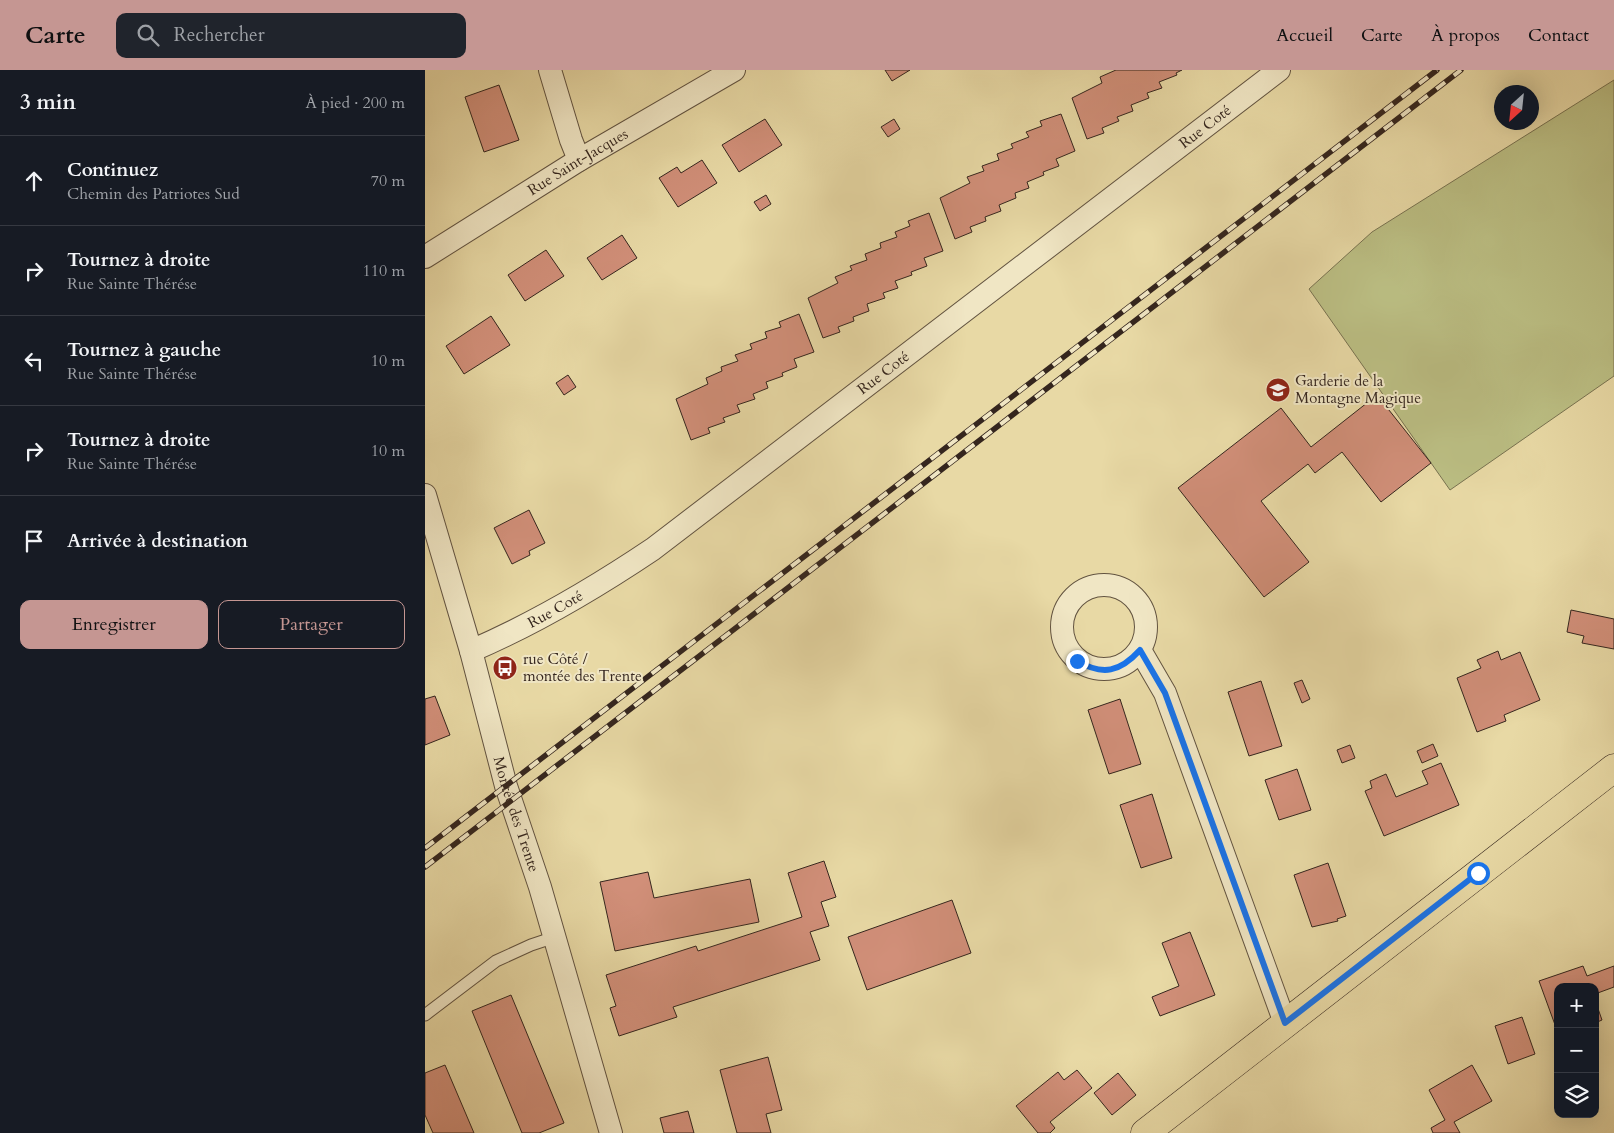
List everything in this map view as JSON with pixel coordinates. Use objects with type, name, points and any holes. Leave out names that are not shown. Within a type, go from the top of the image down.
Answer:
[{"type":"main road","points":[[1145,1133],[1614,768]]},
{"type":"street","points":[[550,70],[579,160]]},
{"type":"street","name":"Rue Saint-Jacques","points":[[425,257],[579,160],[734,70]]},
{"type":"street","name":"Rue Coté","points":[[471,651],[514,633],[568,603],[653,549],[1279,70]]},
{"type":"street","name":"Montée des Trente","points":[[425,495],[471,651],[506,786],[555,937],[611,1133]]},
{"type":"street","points":[[1140,650],[1165,693],[1285,1023]]},
{"type":"lane","points":[[425,1015],[496,961],[531,945],[555,937]]},
{"type":"green space","points":[[1614,80],[1614,376],[1450,490],[1309,289],[1372,232],[1534,130],[1539,130],[1539,127]]},
{"type":"building","points":[[885,70],[910,70],[892,81]]},
{"type":"building","points":[[1116,70],[1182,70],[1176,73],[1177,75],[1159,82],[1162,88],[1147,93],[1149,98],[1131,105],[1133,111],[1117,117],[1119,121],[1102,128],[1104,133],[1087,139],[1072,98],[1102,83],[1100,77]]},
{"type":"building","points":[[499,85],[519,140],[484,152],[465,97]]},
{"type":"building","points":[[1061,114],[1075,151],[1056,159],[1059,166],[1043,172],[1044,175],[1027,182],[1029,188],[1015,193],[1016,198],[999,205],[1001,211],[985,217],[986,221],[970,227],[972,232],[955,239],[940,198],[970,183],[967,177],[984,171],[982,166],[999,160],[997,154],[1013,148],[1011,144],[1029,137],[1026,132],[1042,126],[1040,121]]},
{"type":"building","points":[[765,119],[782,145],[739,172],[722,145]]},
{"type":"building","points":[[894,119],[900,129],[888,137],[881,127]]},
{"type":"building","points":[[702,160],[717,183],[678,207],[659,178],[677,167],[681,173]]},
{"type":"building","points":[[766,195],[771,204],[760,211],[754,202]]},
{"type":"building","points":[[929,213],[943,251],[924,258],[927,266],[911,272],[912,275],[895,281],[898,288],[883,293],[885,298],[867,304],[869,311],[853,317],[854,321],[838,327],[840,332],[823,338],[808,298],[838,283],[835,277],[852,270],[850,266],[867,260],[865,254],[881,248],[880,243],[897,237],[895,232],[910,226],[908,221]]},
{"type":"building","points":[[622,235],[637,258],[602,280],[587,258]]},
{"type":"building","points":[[546,250],[564,276],[525,301],[508,275]]},
{"type":"building","points":[[799,314],[814,352],[794,359],[797,367],[782,373],[783,376],[766,382],[768,388],[753,394],[755,399],[737,405],[740,412],[723,418],[725,422],[708,428],[710,433],[691,440],[676,399],[708,384],[706,378],[722,371],[721,367],[738,361],[735,355],[752,349],[750,344],[767,338],[765,332],[781,327],[779,322]]},
{"type":"building","points":[[491,316],[510,345],[464,374],[446,346]]},
{"type":"building","points":[[568,375],[576,387],[564,395],[556,383]]},
{"type":"building","points":[[1377,395],[1431,463],[1381,502],[1342,452],[1315,473],[1308,464],[1261,501],[1309,562],[1264,597],[1178,488],[1281,408],[1311,447]]},
{"type":"building","points":[[529,510],[545,543],[529,551],[530,555],[512,564],[494,528]]},
{"type":"building","points":[[1571,610],[1614,619],[1614,649],[1582,643],[1584,636],[1567,632]]},
{"type":"building","points":[[1498,651],[1501,660],[1520,652],[1540,700],[1504,715],[1506,721],[1477,732],[1457,678],[1481,668],[1477,660]]},
{"type":"building","points":[[1302,680],[1310,699],[1302,703],[1294,683]]},
{"type":"building","points":[[1261,681],[1282,746],[1249,756],[1228,692]]},
{"type":"building","points":[[435,696],[450,735],[425,745],[425,699]]},
{"type":"building","points":[[1120,699],[1141,764],[1109,774],[1088,710]]},
{"type":"building","points":[[1433,744],[1438,756],[1422,763],[1417,751]]},
{"type":"building","points":[[1350,745],[1355,758],[1342,763],[1337,750]]},
{"type":"building","points":[[1441,763],[1459,805],[1384,836],[1365,791],[1372,788],[1370,781],[1386,774],[1396,797],[1428,784],[1422,771]]},
{"type":"building","points":[[1297,769],[1311,810],[1279,820],[1265,780]]},
{"type":"building","points":[[1152,794],[1172,858],[1141,868],[1120,805]]},
{"type":"building","points":[[824,861],[836,897],[821,902],[829,926],[810,932],[820,960],[673,1007],[677,1017],[619,1036],[610,1008],[616,1006],[606,975],[696,946],[698,951],[802,917],[788,873]]},
{"type":"building","points":[[1328,863],[1346,916],[1337,919],[1338,921],[1312,927],[1294,875]]},
{"type":"building","points":[[648,872],[654,898],[750,879],[759,922],[615,951],[600,882]]},
{"type":"building","points":[[952,900],[971,953],[867,990],[848,937]]},
{"type":"building","points":[[1190,932],[1215,995],[1160,1016],[1152,997],[1179,986],[1162,943]]},
{"type":"building","points":[[1583,966],[1587,976],[1614,966],[1614,987],[1599,993],[1599,983],[1554,983],[1554,1022],[1539,981]]},
{"type":"building","points":[[511,995],[564,1123],[539,1133],[522,1133],[472,1011]]},
{"type":"building","points":[[1522,1017],[1535,1054],[1508,1064],[1495,1026]]},
{"type":"building","points":[[768,1057],[782,1110],[766,1114],[771,1133],[737,1133],[720,1070]]},
{"type":"building","points":[[445,1065],[474,1133],[433,1133],[425,1115],[425,1073]]},
{"type":"building","points":[[1472,1065],[1492,1101],[1454,1122],[1460,1133],[1433,1133],[1431,1128],[1445,1120],[1429,1090]]},
{"type":"building","points":[[1077,1070],[1092,1088],[1050,1122],[1055,1128],[1050,1133],[1038,1133],[1016,1106],[1058,1072],[1064,1080]]},
{"type":"building","points":[[1118,1073],[1136,1095],[1112,1115],[1094,1093]]},
{"type":"building","points":[[688,1111],[694,1133],[664,1133],[660,1118]]},
{"type":"railway","points":[[425,848],[1437,70]]},
{"type":"railway","points":[[425,867],[1461,70]]},
{"type":"place","name":"Garderie de la Montagne Magique","points":[[1278,390]]},
{"type":"place","name":"rue Côté / montée des Trente","points":[[505,668]]},
{"type":"route","points":[[1077,661],[1089,668],[1104,670],[1118,668],[1131,660],[1140,650],[1165,693],[1285,1023],[1478,873]]}]
